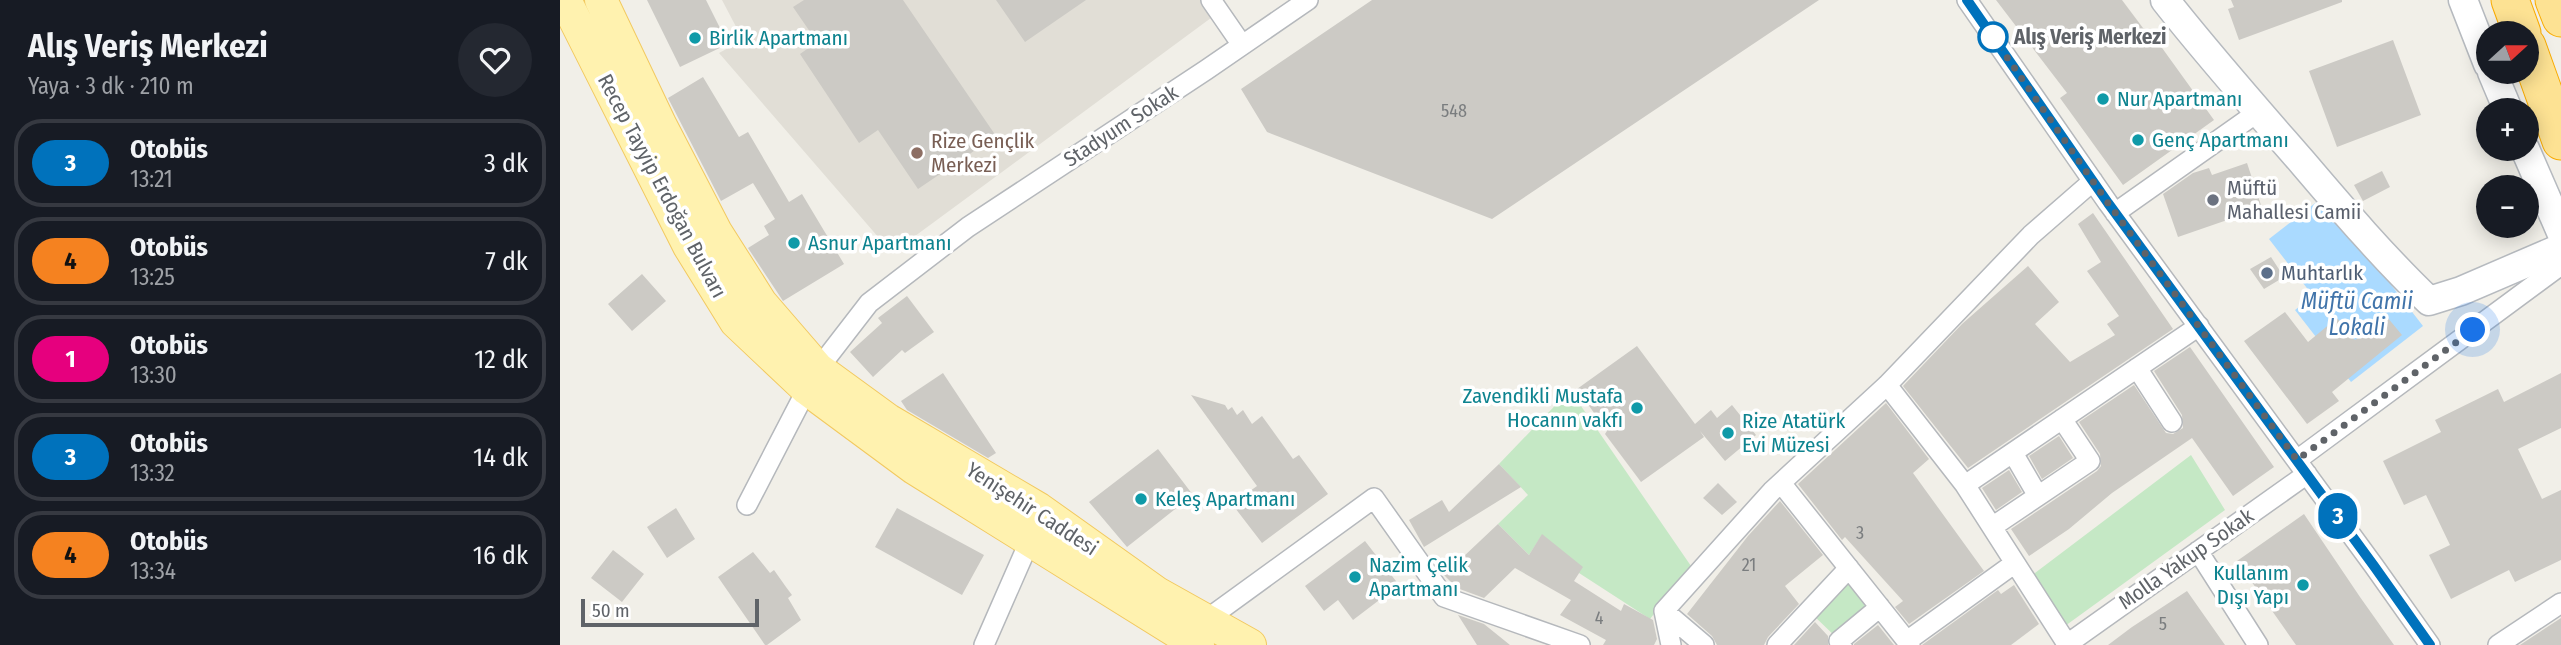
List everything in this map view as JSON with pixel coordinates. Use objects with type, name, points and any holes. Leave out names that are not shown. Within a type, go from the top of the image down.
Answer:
[{"type":"highway","points":[[2510,0],[2518,21]]},
{"type":"highway","points":[[2554,0],[2561,18]]},
{"type":"highway","points":[[2539,80],[2561,141]]},
{"type":"main road","name":"Recep Tayyip Erdoğan Bulvarı","points":[[565,0],[689,246],[736,322],[812,379]]},
{"type":"main road","name":"Recep Tayyip Erdoğan Bulvarı","points":[[601,0],[660,124],[716,232],[812,379]]},
{"type":"main road","name":"Yenişehir Caddesi","points":[[812,379],[914,468],[1030,540],[1202,632],[1250,645]]},
{"type":"main road","name":"Yenişehir Caddesi","points":[[812,379],[888,420],[1038,509],[1157,593],[1202,632]]},
{"type":"street","points":[[1211,0],[1242,45]]},
{"type":"street","name":"Stadyum Sokak","points":[[747,505],[812,379],[869,303],[968,227],[1308,0]]},
{"type":"street","points":[[1967,0],[2115,213],[2430,645]]},
{"type":"street","points":[[2165,0],[2258,112],[2396,269],[2428,301],[2461,291],[2561,248]]},
{"type":"street","points":[[2463,0],[2476,33]]},
{"type":"street","points":[[2115,213],[2258,112]]},
{"type":"street","points":[[2530,161],[2561,232]]},
{"type":"street","points":[[1664,611],[1781,483],[1887,385],[2031,235],[2093,181]]},
{"type":"street","name":"Molla Yakup Sokak","points":[[2067,644],[2198,551],[2561,265]]},
{"type":"street","points":[[1965,485],[2199,326]]},
{"type":"street","points":[[2137,369],[2172,422]]},
{"type":"street","points":[[1887,385],[1965,485],[2067,644]]},
{"type":"street","points":[[1992,527],[2090,461],[2063,419]]},
{"type":"street","points":[[2013,453],[2038,496]]},
{"type":"street","points":[[1781,483],[1909,643],[2015,563]]},
{"type":"street","points":[[1202,632],[1374,498],[1444,597],[1580,645]]},
{"type":"street","points":[[984,645],[1030,540]]},
{"type":"street","points":[[2198,551],[2258,645]]},
{"type":"street","points":[[1777,645],[1849,568]]},
{"type":"street","points":[[2498,645],[2561,603]]},
{"type":"street","points":[[1842,645],[1839,641],[1880,607]]},
{"type":"street","points":[[1664,611],[1671,645]]},
{"type":"street","points":[[1664,611],[1704,645]]},
{"type":"shaded area","name":"Rize Gençlik Merkezi","points":[[722,0],[1204,0],[1215,15],[892,253],[719,53],[743,40]]},
{"type":"green space","points":[[1570,390],[1691,566],[1650,619],[1579,573],[1542,535],[1529,555],[1498,524],[1528,495],[1499,464]]},
{"type":"green space","points":[[2191,455],[2225,510],[2065,626],[2031,576]]},
{"type":"green space","points":[[1849,574],[1876,607],[1838,639],[1813,615]]},
{"type":"water","name":"Müftü Camii Lokali","points":[[2323,197],[2423,326],[2351,382],[2295,310],[2313,296],[2269,239]]},
{"type":"building","name":"Birlik Apartmanı","points":[[647,0],[706,0],[728,44],[680,67]]},
{"type":"building","points":[[804,0],[903,0],[996,136],[918,189],[878,130],[859,143],[800,54],[817,42],[793,7]]},
{"type":"building","points":[[996,0],[1086,0],[1025,42]]},
{"type":"building","points":[[1372,0],[1819,0],[1492,219],[1267,132],[1241,89]]},
{"type":"building","points":[[1996,0],[2122,0],[2149,36],[2152,34],[2214,120],[2123,185],[2060,98],[2067,93]]},
{"type":"building","points":[[2231,0],[2342,2],[2239,40],[2228,9],[2234,7]]},
{"type":"building","points":[[2393,40],[2421,115],[2337,147],[2309,71]]},
{"type":"building","points":[[703,77],[739,137],[748,132],[789,202],[802,194],[844,264],[783,301],[748,248],[769,235],[764,226],[775,219],[753,183],[721,201],[668,98]]},
{"type":"building","name":"Müftü Mahallesi Camii","points":[[2247,163],[2262,208],[2178,237],[2163,194],[2193,173],[2209,168],[2212,175]]},
{"type":"building","points":[[2382,171],[2390,187],[2363,201],[2354,185]]},
{"type":"building","points":[[2093,213],[2173,329],[1968,468],[1903,386],[1962,324],[2028,266],[2059,302],[2035,324],[2070,362],[2115,335],[2107,324],[2119,316],[2087,271],[2101,262],[2078,224]]},
{"type":"building","name":"Muhtarlık","points":[[2271,257],[2284,277],[2264,289],[2250,269]]},
{"type":"building","points":[[642,274],[666,301],[632,331],[608,304]]},
{"type":"building","points":[[907,296],[934,332],[905,353],[902,350],[873,377],[850,352],[882,323],[878,318]]},
{"type":"building","points":[[2285,312],[2308,342],[2337,318],[2355,340],[2387,317],[2402,335],[2332,392],[2339,401],[2307,424],[2244,341]]},
{"type":"building","name":"Zavendikli Mustafa Hocanın vakfı","points":[[1637,346],[1695,424],[1711,410],[1717,418],[1732,405],[1756,435],[1725,461],[1700,431],[1704,437],[1641,482],[1605,434],[1614,420],[1610,417],[1602,424],[1577,389]]},
{"type":"building","points":[[2190,347],[2274,467],[2233,496],[2192,438],[2112,493],[2069,529],[2029,556],[2011,529],[2101,466],[2100,454],[2079,422],[2134,385],[2166,433],[2173,434],[2183,428],[2182,415],[2154,371]]},
{"type":"building","points":[[943,373],[996,453],[988,458],[907,410],[901,401]]},
{"type":"building","points":[[2561,373],[2561,428],[2518,449],[2542,499],[2561,490],[2561,560],[2515,582],[2509,570],[2451,599],[2429,555],[2450,545],[2426,495],[2404,505],[2383,461],[2441,432],[2435,420],[2498,389],[2504,402]]},
{"type":"building","points":[[1191,395],[1225,405],[1228,410],[1232,407],[1237,415],[1243,410],[1252,424],[1262,416],[1293,459],[1299,455],[1328,494],[1262,543],[1232,504],[1257,486]]},
{"type":"building","points":[[1886,403],[1929,459],[1913,473],[1984,571],[1909,624],[1895,607],[1903,601],[1845,537],[1842,540],[1798,484]]},
{"type":"building","points":[[2059,436],[2073,458],[2042,479],[2029,456]]},
{"type":"building","name":"Keleş Apartmanı","points":[[1158,449],[1193,495],[1127,547],[1089,502]]},
{"type":"building","points":[[1499,464],[1521,487],[1424,547],[1409,520],[1442,500],[1449,512]]},
{"type":"building","points":[[2009,470],[2022,492],[1996,510],[1982,488]]},
{"type":"building","points":[[1718,483],[1737,502],[1722,515],[1703,498]]},
{"type":"building","points":[[1780,501],[1823,555],[1785,586],[1799,604],[1768,637],[1764,645],[1717,645],[1712,636],[1687,614],[1748,536]]},
{"type":"building","points":[[676,508],[695,539],[667,558],[647,527]]},
{"type":"building","points":[[897,508],[984,555],[962,595],[875,547]]},
{"type":"building","name":"Kullanım Dışı Yapı","points":[[2304,514],[2394,645],[2296,645],[2237,561]]},
{"type":"building","points":[[1498,524],[1529,555],[1542,534],[1583,567],[1574,581],[1621,611],[1624,604],[1653,620],[1657,639],[1654,645],[1603,645],[1606,640],[1560,615],[1571,600],[1515,568],[1484,598],[1457,588],[1444,575]]},
{"type":"building","name":"Nazim Çelik Apartmanı","points":[[1365,541],[1399,585],[1353,620],[1338,600],[1324,611],[1305,586]]},
{"type":"building","points":[[613,550],[644,574],[622,602],[591,578]]},
{"type":"building","points":[[753,552],[770,573],[774,570],[792,595],[788,598],[801,620],[767,645],[718,577]]},
{"type":"building","points":[[2014,585],[2039,624],[2011,645],[1922,645],[1998,590],[2001,594]]},
{"type":"building","points":[[2187,591],[2225,645],[2108,645],[2132,627]]},
{"type":"building","points":[[1458,615],[1484,624],[1510,645],[1477,645]]},
{"type":"building","points":[[2561,618],[2561,645],[2520,645],[2523,643]]},
{"type":"building","points":[[1815,622],[1828,636],[1828,645],[1794,645]]},
{"type":"building","points":[[1878,625],[1894,645],[1854,645],[1854,644]]},
{"type":"bus line","name":"3","points":[[1967,0],[2108,203],[2430,645]]},
{"type":"place","name":"Alış Veriş Merkezi","points":[[1993,37]]},
{"type":"place","name":"Birlik Apartmanı","points":[[695,38]]},
{"type":"place","name":"Nur Apartmanı","points":[[2103,99]]},
{"type":"place","name":"Genç Apartmanı","points":[[2138,140]]},
{"type":"place","name":"Rize Gençlik Merkezi","points":[[917,153]]},
{"type":"place","name":"Müftü Mahallesi Camii","points":[[2213,200]]},
{"type":"place","name":"Asnur Apartmanı","points":[[794,243]]},
{"type":"place","name":"Muhtarlık","points":[[2267,273]]},
{"type":"place","name":"Zavendikli Mustafa Hocanın vakfı","points":[[1637,408]]},
{"type":"place","name":"Rize Atatürk Evi Müzesi","points":[[1728,433]]},
{"type":"place","name":"Keleş Apartmanı","points":[[1141,499]]},
{"type":"place","name":"Nazim Çelik Apartmanı","points":[[1355,577]]},
{"type":"place","name":"Kullanım Dışı Yapı","points":[[2303,585]]},
{"type":"route","points":[[1993,37],[2108,203],[2297,460],[2473,330]]}]
